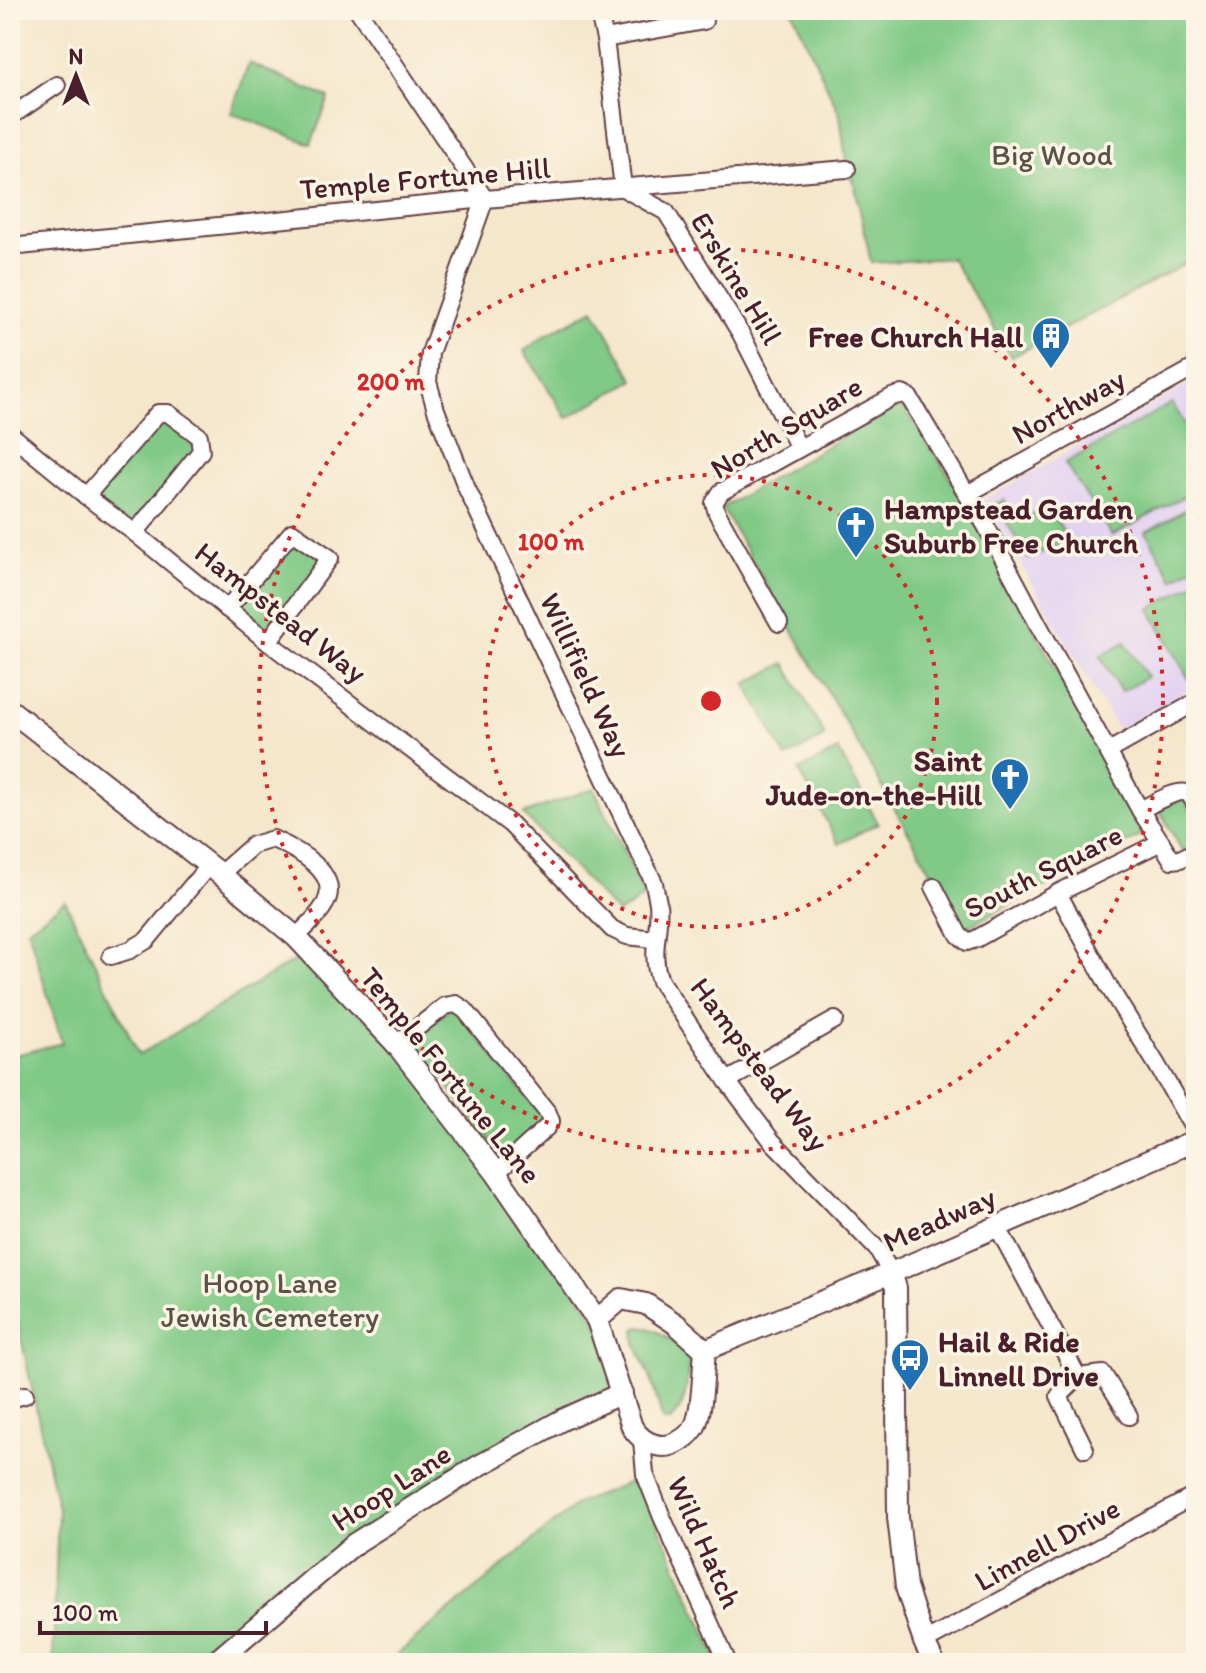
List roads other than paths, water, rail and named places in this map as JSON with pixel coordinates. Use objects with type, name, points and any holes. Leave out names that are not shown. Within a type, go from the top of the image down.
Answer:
[{"type":"street","points":[[358,10],[485,199]]},
{"type":"street","points":[[598,10],[605,39],[623,188]]},
{"type":"street","points":[[605,39],[704,21]]},
{"type":"street","points":[[10,117],[57,85]]},
{"type":"street","name":"Temple Fortune Hill","points":[[10,247],[485,199],[847,169]]},
{"type":"street","name":"Erskine Hill","points":[[623,188],[666,212],[741,334],[799,448]]},
{"type":"street","name":"Willifield Way","points":[[485,199],[430,353],[428,382],[467,489],[654,883],[658,903],[655,939]]},
{"type":"street","name":"Northway","points":[[967,494],[1196,367]]},
{"type":"street","name":"North Square","points":[[779,623],[717,513],[714,503],[721,492],[902,394],[913,401],[967,494]]},
{"type":"street","points":[[86,496],[158,413],[168,413],[199,436],[201,451],[135,533]]},
{"type":"street","name":"Hampstead Way","points":[[10,434],[268,642],[510,824],[612,929],[627,936],[655,939],[656,968],[660,981],[727,1081],[772,1141],[878,1250],[891,1273],[896,1288],[898,1517],[906,1587],[934,1663]]},
{"type":"street","name":"South Square","points":[[967,494],[1140,810],[1172,860],[1196,851]]},
{"type":"street","points":[[227,609],[292,532],[330,558],[268,642]]},
{"type":"street","points":[[1109,751],[1196,702]]},
{"type":"street","name":"Temple Fortune Lane","points":[[10,710],[296,937],[396,1044],[496,1173],[597,1320],[632,1427],[642,1440]]},
{"type":"street","name":"South Square","points":[[1140,810],[1186,791],[1196,805]]},
{"type":"street","points":[[111,956],[147,940],[215,870],[253,845],[273,839],[314,862],[329,883],[327,903],[296,937]]},
{"type":"street","name":"South Square","points":[[934,887],[959,935],[967,942],[1161,842]]},
{"type":"street","points":[[1058,893],[1109,987],[1196,1133]]},
{"type":"street","points":[[396,1044],[445,1006],[456,1004],[465,1010],[548,1113],[551,1121],[547,1127],[496,1173]]},
{"type":"street","points":[[727,1081],[835,1020]]},
{"type":"street","name":"Meadway","points":[[705,1350],[1196,1140]]},
{"type":"street","points":[[997,1226],[1078,1377]]},
{"type":"street","points":[[597,1320],[621,1299],[646,1304],[676,1324],[705,1350],[702,1394],[695,1426],[679,1442],[669,1445],[661,1446],[642,1440]]},
{"type":"street","points":[[1085,1449],[1059,1396],[1078,1377],[1103,1374],[1129,1416]]},
{"type":"street","name":"Hoop Lane","points":[[214,1663],[354,1544],[475,1468],[562,1420],[622,1393]]},
{"type":"street","name":"Wild Hatch","points":[[642,1440],[645,1474],[728,1663]]},
{"type":"street","name":"Linnell Drive","points":[[924,1642],[1196,1495]]},
{"type":"place","name":"Free Church Hall","points":[[1051,370]]},
{"type":"place","name":"Hampstead Garden Suburb Free Church","points":[[856,559]]},
{"type":"place","name":"Saint Jude-on-the-Hill","points":[[1010,811]]},
{"type":"place","name":"Hail & Ride Linnell Drive","points":[[910,1392]]},
{"type":"park label","name":"Big Wood","points":[[1052,154]]},
{"type":"park label","name":"Hoop Lane Jewish Cemetery","points":[[270,1299]]}]
